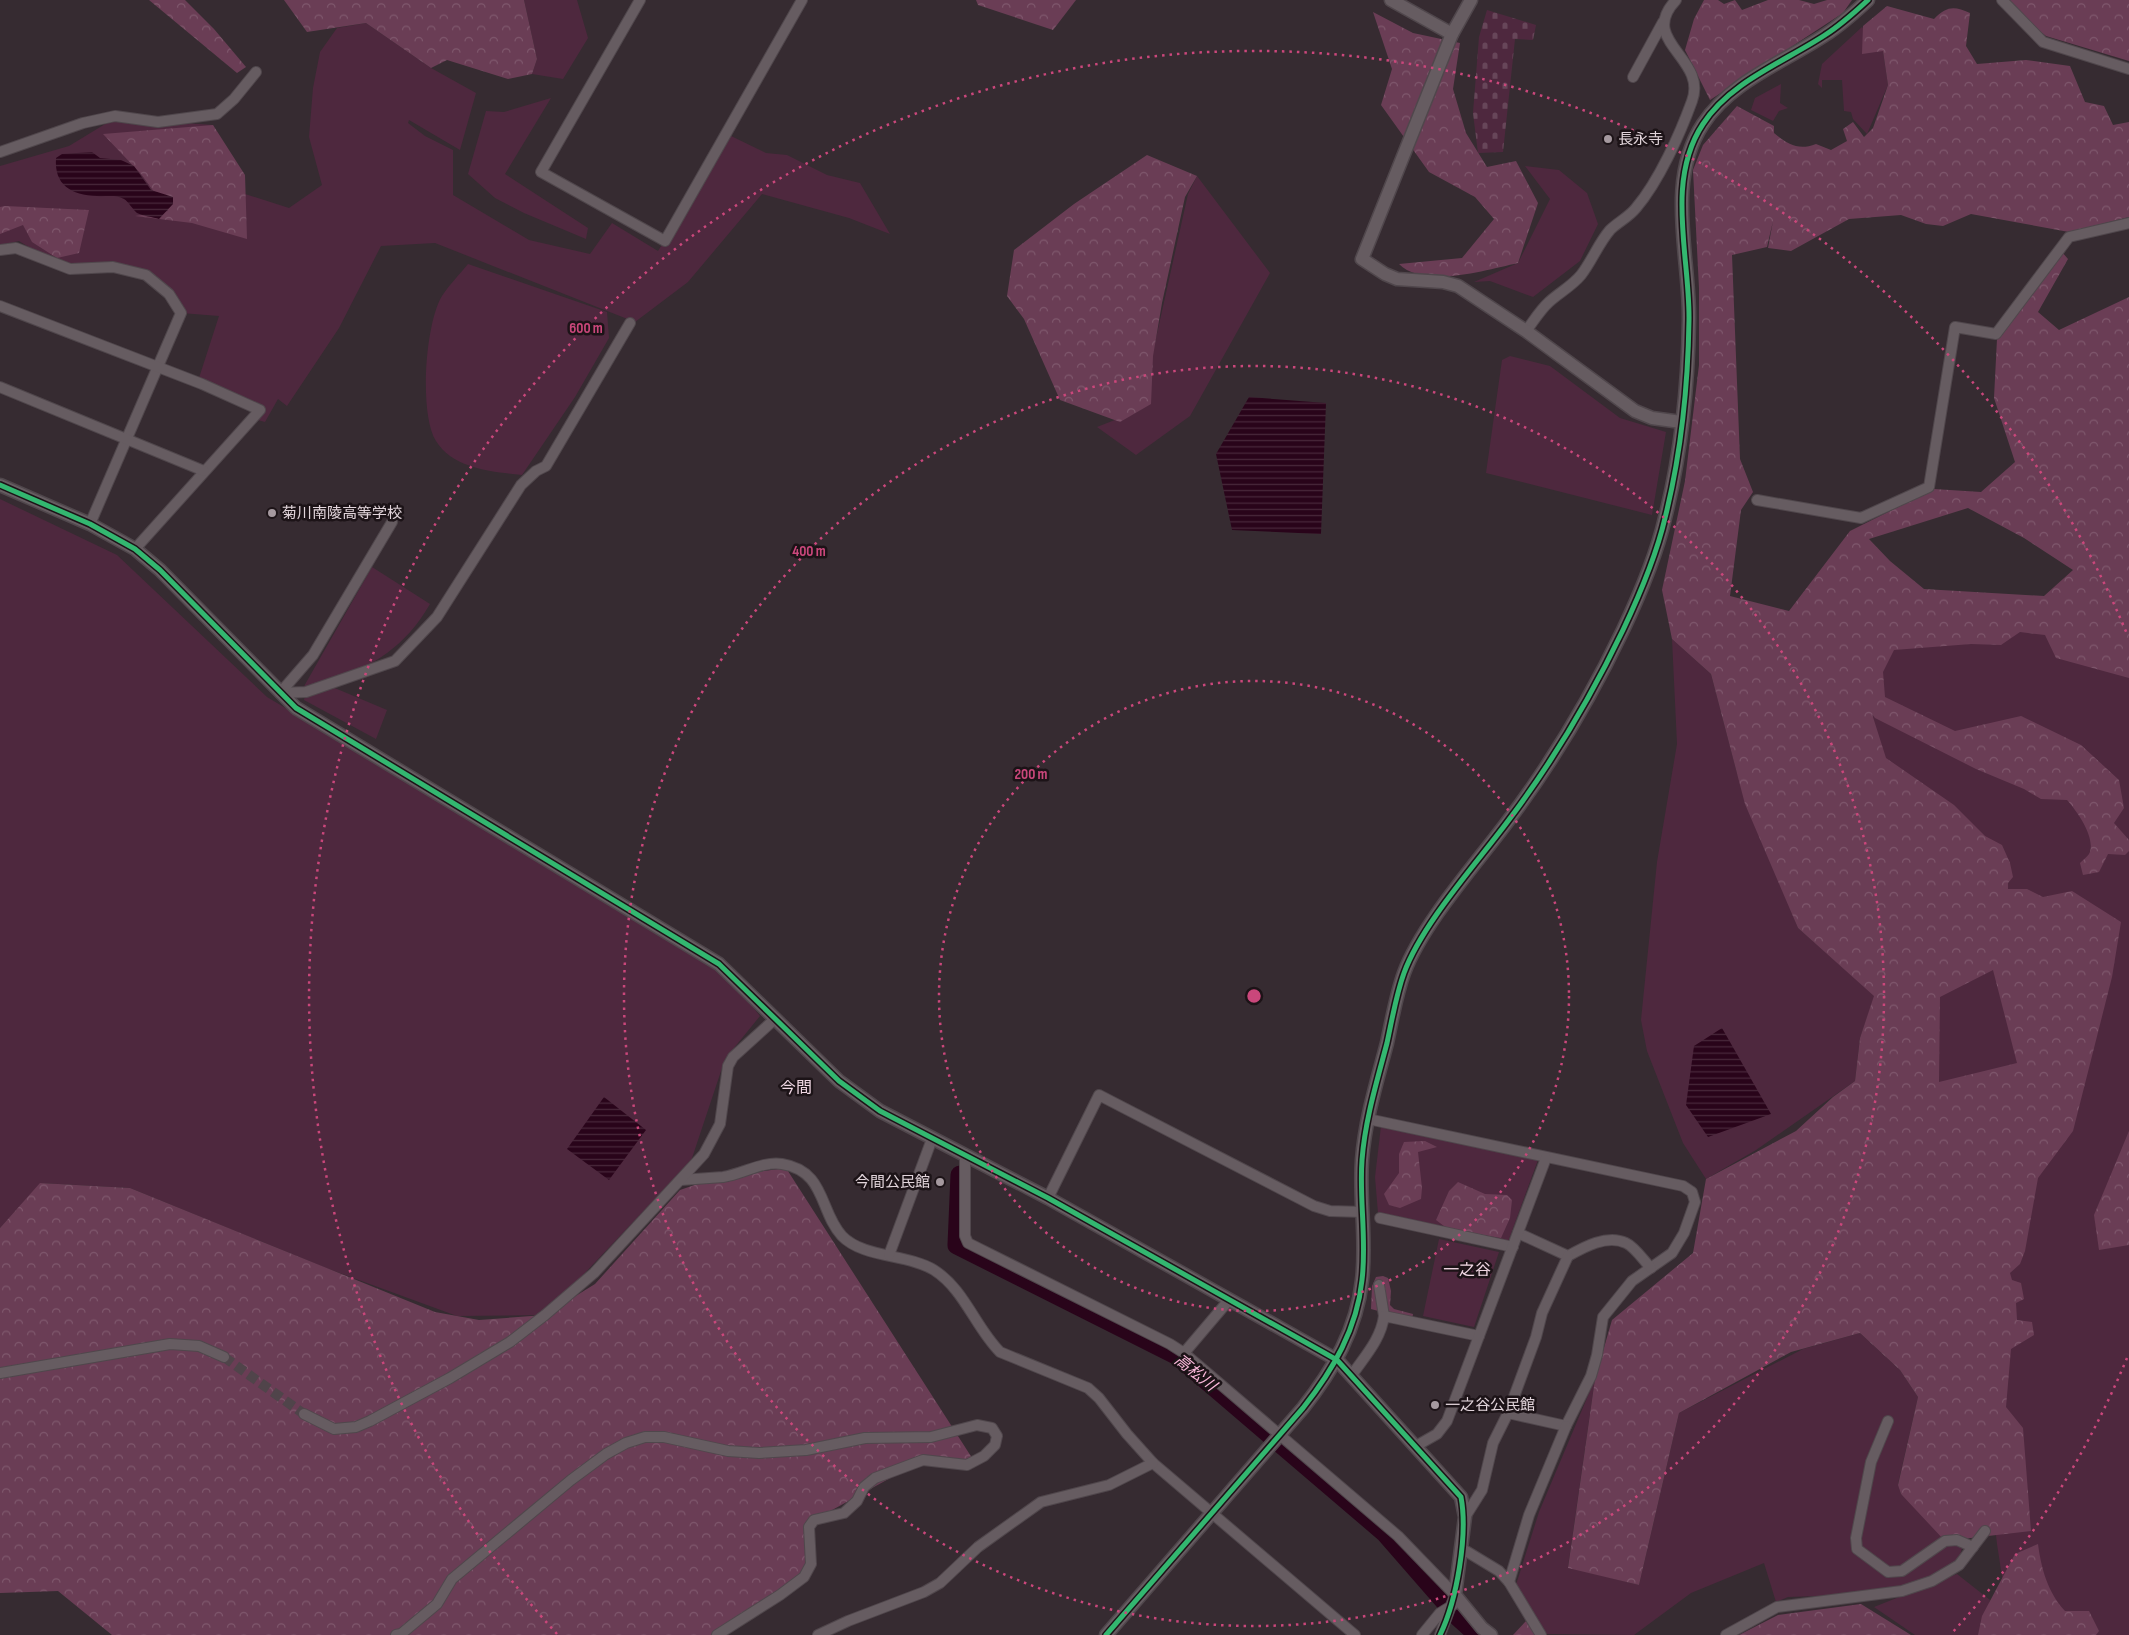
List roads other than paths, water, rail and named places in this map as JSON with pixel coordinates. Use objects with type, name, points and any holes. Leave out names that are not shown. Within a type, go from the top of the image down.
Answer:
[{"type":"street","points":[[640,0],[541,172],[665,241],[802,0]]},
{"type":"street","points":[[1391,0],[1452,34]]},
{"type":"street","points":[[1471,0],[1452,34],[1362,259],[1384,274],[1397,278],[1443,282],[1458,286],[1526,331],[1635,411],[1652,418],[1681,422]]},
{"type":"street","points":[[1632,77],[1663,22],[1665,13],[1676,0]]},
{"type":"street","points":[[1106,1635],[1277,1439],[1326,1379],[1337,1360],[1357,1306],[1362,1278],[1362,1156],[1368,1119],[1404,973],[1429,928],[1563,744],[1583,710],[1635,604],[1655,553],[1665,519],[1681,422],[1689,317],[1682,204],[1683,176],[1691,146],[1703,124],[1717,107],[1735,91],[1845,22],[1868,0]]},
{"type":"street","points":[[2002,0],[2043,42],[2129,69]]},
{"type":"street","points":[[1526,331],[1548,302],[1570,286],[1581,274],[1610,230],[1635,210],[1653,186],[1693,98],[1693,83],[1687,64],[1664,34],[1663,22]]},
{"type":"street","points":[[0,152],[83,123],[115,116],[158,122],[217,114],[234,99],[256,72]]},
{"type":"street","points":[[1757,500],[1861,518],[1929,487],[1954,327],[1996,334],[2069,237],[2129,223]]},
{"type":"street","points":[[0,250],[16,248],[70,269],[114,267],[146,275],[169,294],[181,313],[90,524]]},
{"type":"street","points":[[0,306],[260,410],[135,549]]},
{"type":"street","points":[[280,693],[306,692],[395,661],[437,617],[522,485],[536,471],[546,466],[630,323]]},
{"type":"street","points":[[0,387],[204,471]]},
{"type":"street","points":[[0,485],[90,524],[135,549],[160,570],[296,708],[331,731],[719,964],[839,1081],[859,1097],[932,1139],[965,1154],[1048,1198],[1337,1360],[1461,1497],[1465,1517],[1454,1600],[1440,1635]]},
{"type":"street","points":[[280,693],[313,655],[392,522]]},
{"type":"street","points":[[304,1414],[334,1429],[356,1427],[450,1378],[510,1342],[545,1316],[594,1273],[704,1154],[720,1124],[728,1066],[733,1057],[776,1018]]},
{"type":"street","points":[[1048,1198],[1099,1095],[1314,1206],[1330,1211],[1363,1212]]},
{"type":"street","points":[[1368,1119],[1683,1186],[1692,1192],[1695,1202],[1684,1232],[1672,1253],[1632,1281],[1604,1317],[1591,1376],[1566,1426],[1528,1516],[1509,1582]]},
{"type":"street","points":[[889,1255],[932,1139]]},
{"type":"street","points":[[965,1154],[964,1236],[968,1243],[1170,1344],[1184,1353],[1277,1439],[1398,1536],[1454,1600],[1491,1635]]},
{"type":"street","points":[[1416,1446],[1437,1434],[1447,1421],[1546,1158]]},
{"type":"street","points":[[681,1180],[724,1176],[771,1164],[795,1168],[808,1175],[819,1189],[838,1231],[847,1241],[860,1248],[917,1262],[947,1279],[957,1291],[990,1343],[1000,1352],[1088,1388],[1099,1398],[1127,1434],[1154,1463],[1355,1635]]},
{"type":"street","points":[[1380,1218],[1513,1247]]},
{"type":"street","points":[[1518,1233],[1568,1256]]},
{"type":"street","points":[[1465,1517],[1482,1490],[1493,1443],[1508,1413],[1536,1337],[1542,1313],[1568,1256],[1589,1244],[1612,1240],[1627,1243],[1651,1268]]},
{"type":"street","points":[[1352,1375],[1374,1344],[1382,1326],[1384,1316],[1379,1285]]},
{"type":"street","points":[[1184,1353],[1229,1300]]},
{"type":"street","points":[[1384,1316],[1479,1336]]},
{"type":"street","points":[[0,1374],[170,1344],[199,1346],[224,1357]]},
{"type":"street","points":[[1508,1413],[1566,1426]]},
{"type":"street","points":[[1888,1421],[1871,1462],[1856,1538],[1857,1549],[1888,1572],[1902,1571],[1945,1541],[1957,1540],[1973,1547]]},
{"type":"street","points":[[396,1635],[401,1634],[437,1604],[452,1579],[571,1480],[606,1454],[626,1443],[644,1437],[664,1437],[728,1451],[759,1453],[806,1450],[865,1438],[931,1437],[978,1425],[992,1428],[997,1436],[995,1445],[984,1456],[967,1465],[923,1460],[875,1478],[864,1487],[857,1501],[844,1513],[814,1520],[809,1527],[811,1564],[804,1577],[780,1595],[717,1635]]},
{"type":"street","points":[[818,1635],[848,1621],[924,1592],[940,1583],[978,1547],[1041,1502],[1109,1485],[1154,1463]]},
{"type":"street","points":[[1726,1635],[1777,1607],[1902,1591],[1932,1581],[1959,1566],[1985,1531]]},
{"type":"street","points":[[1461,1548],[1499,1571],[1509,1582],[1541,1635]]},
{"type":"street","points":[[1422,1635],[1440,1613],[1454,1600]]},
{"type":"waterway","name":"高松川","points":[[960,1175],[957,1245],[1178,1356],[1385,1533],[1446,1603]]},
{"type":"waterway","name":"高松川","points":[[1458,1617],[1478,1635]]},
{"type":"tunnel","points":[[224,1357],[304,1414]]},
{"type":"place","name":"長永寺","points":[[1608,139]]},
{"type":"place","name":"菊川南陵高等学校","points":[[272,513]]},
{"type":"place","name":"今間公民館","points":[[940,1182]]},
{"type":"place","name":"一之谷公民館","points":[[1435,1405]]},
{"type":"district","name":"今間","points":[[796,1087]]},
{"type":"district","name":"一之谷","points":[[1467,1269]]}]
